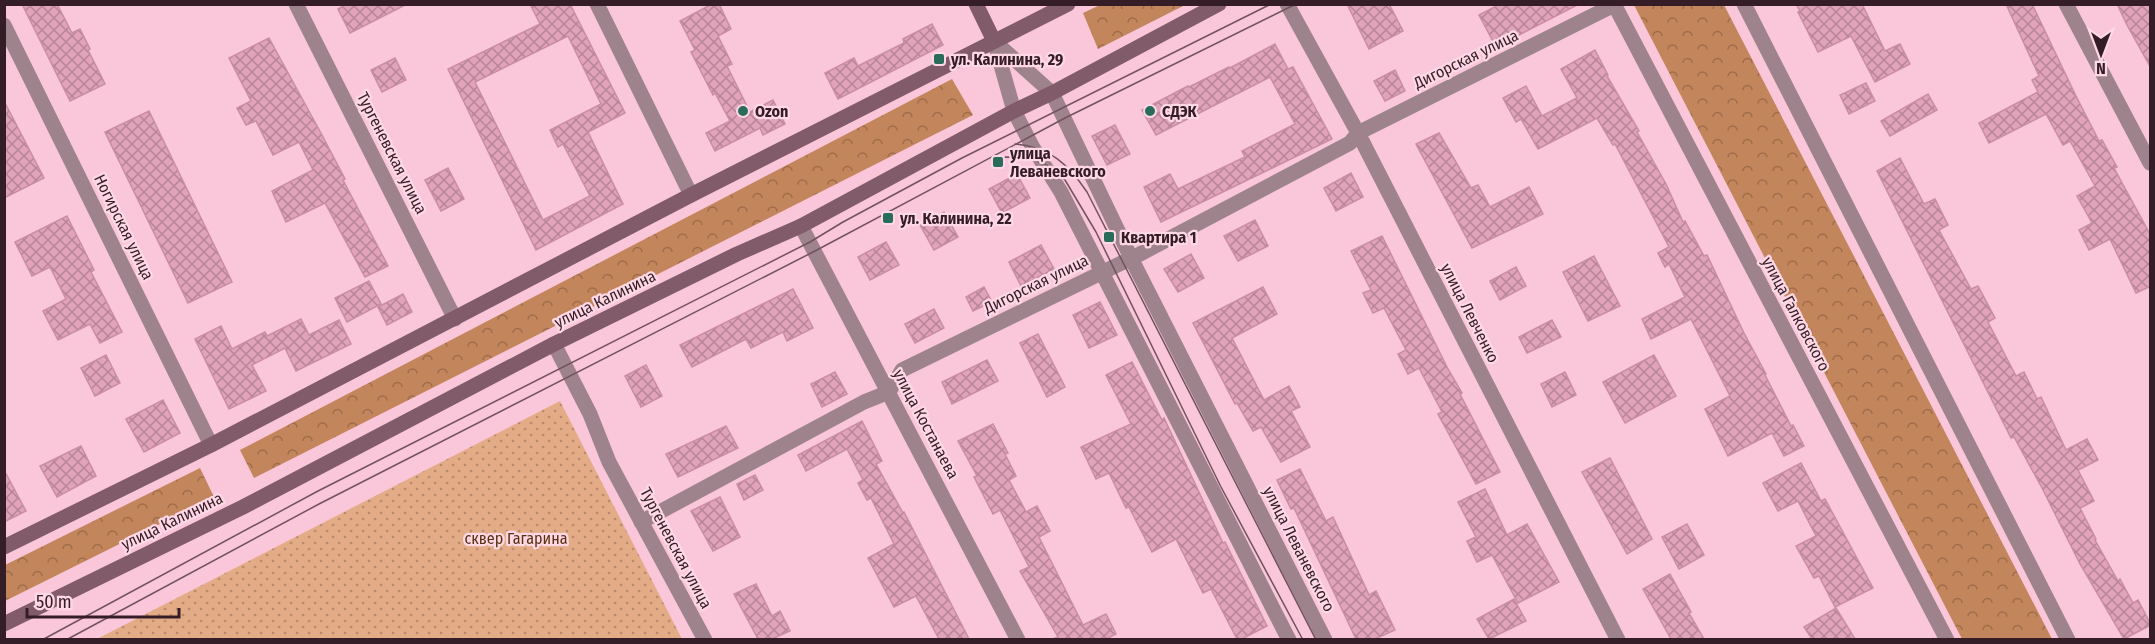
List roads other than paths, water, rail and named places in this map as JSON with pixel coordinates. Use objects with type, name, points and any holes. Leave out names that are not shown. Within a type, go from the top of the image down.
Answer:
[{"type":"main road","name":"улица Леваневского","points":[[976,4],[994,41]]},
{"type":"main road","points":[[4,548],[212,445],[691,195],[1068,4]]},
{"type":"main road","name":"улица Калинина","points":[[4,624],[243,507],[554,344],[738,254],[801,226],[1219,4]]},
{"type":"street","name":"Тургеневская улица","points":[[296,4],[455,319]]},
{"type":"street","points":[[597,4],[691,195]]},
{"type":"street","name":"улица Левченко","points":[[1287,4],[1358,133],[1618,639]]},
{"type":"street","points":[[1744,4],[2068,639]]},
{"type":"street","points":[[2066,4],[2151,163]]},
{"type":"street","name":"Дигорская улица","points":[[889,392],[902,370],[1131,258],[1350,142],[1358,133],[1614,5]]},
{"type":"street","name":"улица Галковского","points":[[1614,5],[1947,639]]},
{"type":"street","name":"Ногирская улица","points":[[4,25],[212,445]]},
{"type":"street","name":"улица Леваневского","points":[[994,41],[1052,93],[1131,258],[1325,639]]},
{"type":"street","name":"улица Леваневского","points":[[994,41],[1014,111],[1032,146],[1061,192],[1290,639]]},
{"type":"street","name":"улица Костанаева","points":[[801,226],[1018,639]]},
{"type":"street","name":"Тургеневская улица","points":[[554,344],[590,414],[609,462],[705,639]]},
{"type":"street","points":[[641,522],[864,402],[889,392]]},
{"type":"tram line","points":[[42,640],[318,491],[810,242],[962,158],[1271,4]]},
{"type":"tram line","points":[[66,640],[319,504],[815,251],[1065,118],[1296,4]]},
{"type":"tram line","points":[[1015,144],[1048,153],[1065,165],[1087,192],[1316,640]]},
{"type":"tram line","points":[[994,161],[1006,157],[1028,158],[1045,164],[1065,180],[1096,232],[1221,487],[1303,640]]},
{"type":"place","name":"ул. Калинина, 29","points":[[939,59]]},
{"type":"place","name":"Ozon","points":[[743,111]]},
{"type":"place","name":"СДЭК","points":[[1150,111]]},
{"type":"place","name":"улица Леваневского","points":[[998,162]]},
{"type":"place","name":"ул. Калинина, 22","points":[[888,218]]},
{"type":"place","name":"Квартира 1","points":[[1109,237]]},
{"type":"park label","name":"сквер Гагарина","points":[[516,538]]}]
